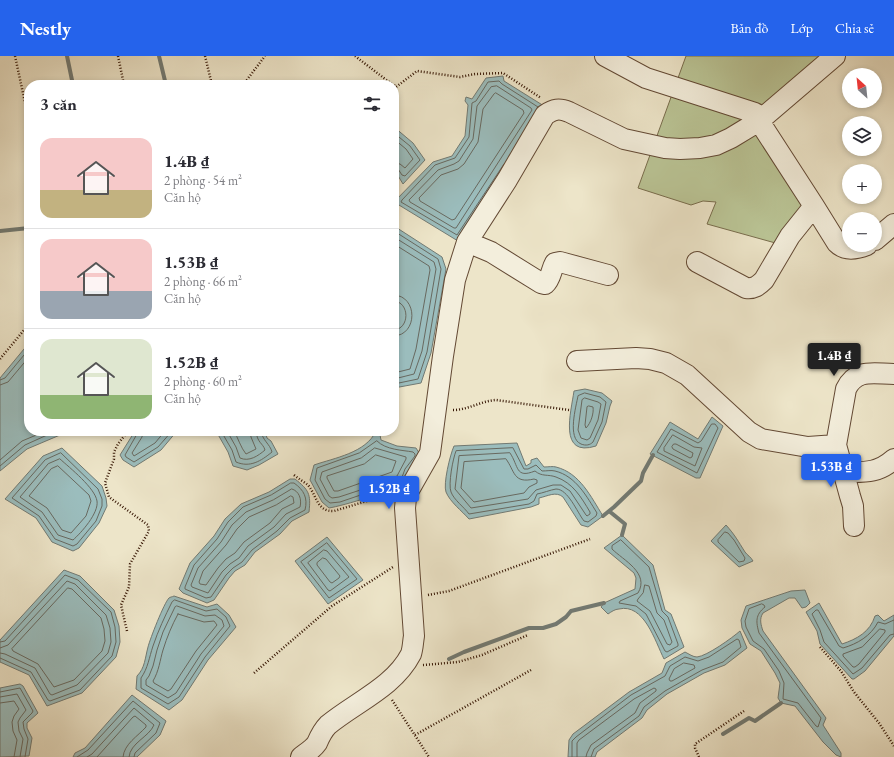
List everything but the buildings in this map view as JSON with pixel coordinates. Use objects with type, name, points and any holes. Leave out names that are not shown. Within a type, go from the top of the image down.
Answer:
[{"type":"street","points":[[605,56],[646,78],[755,113],[832,236],[839,245],[842,246]]},
{"type":"street","points":[[301,757],[316,744],[327,726],[388,683],[404,664],[411,652],[414,636],[405,508],[406,498],[430,453],[455,280],[467,242],[507,180],[545,115],[560,108],[624,139],[651,146],[680,149],[700,148],[716,145],[759,121],[835,56]]},
{"type":"street","points":[[697,262],[746,288],[752,289],[759,286],[790,236],[814,206]]},
{"type":"street","points":[[882,234],[894,224]]},
{"type":"street","points":[[467,242],[497,256],[545,284],[548,281],[555,263],[560,262],[608,275]]},
{"type":"street","points":[[577,361],[636,358],[650,359],[666,363],[687,375],[749,432],[761,439],[808,447],[836,445]]},
{"type":"street","points":[[854,526],[853,506],[836,445],[846,388],[855,376],[863,374],[894,374]]},
{"type":"street","points":[[844,472],[875,471],[894,460]]},
{"type":"path","points":[[15,56],[24,98]]},
{"type":"path","points":[[118,56],[123,80]]},
{"type":"path","points":[[205,56],[211,80]]},
{"type":"path","points":[[247,80],[266,56]]},
{"type":"path","points":[[355,56],[387,80]]},
{"type":"path","points":[[399,85],[417,71],[460,77],[475,74],[503,73],[545,101],[553,110]]},
{"type":"path","points":[[0,359],[24,330]]},
{"type":"path","points":[[436,410],[466,409],[486,401],[496,400],[569,410]]},
{"type":"path","points":[[124,436],[114,452],[114,459],[105,483],[109,497],[148,525],[149,531],[130,564],[129,587],[122,605],[126,631]]},
{"type":"path","points":[[294,475],[307,485],[322,508],[327,512],[393,493],[400,494],[406,498]]},
{"type":"path","points":[[412,598],[449,591],[590,540]]},
{"type":"path","points":[[254,673],[332,606],[408,557]]},
{"type":"path","points":[[404,664],[416,665],[458,662],[482,655],[528,635]]},
{"type":"path","points":[[820,647],[841,671],[854,692],[894,746]]},
{"type":"path","points":[[415,735],[531,670]]},
{"type":"path","points":[[383,686],[428,757]]},
{"type":"path","points":[[699,757],[695,744],[744,711]]},
{"type":"green space","points":[[686,56],[830,56],[761,116],[808,202],[779,244],[707,224],[716,202],[703,201],[691,205],[638,188]]},
{"type":"water","points":[[503,76],[504,81],[544,106],[458,241],[399,205],[399,197],[433,162],[452,156],[465,136],[468,105],[465,101],[466,97],[472,99],[486,78]]},
{"type":"water","points":[[399,131],[413,143],[425,160],[403,184],[399,177]]},
{"type":"water","points":[[399,229],[442,257],[446,269],[431,353],[421,383],[399,387]]},
{"type":"water","points":[[24,349],[24,436],[58,436],[27,449],[0,471],[0,378]]},
{"type":"water","points":[[585,389],[602,393],[612,401],[606,423],[596,446],[584,448],[576,445],[572,439],[570,421],[574,391]]},
{"type":"water","points":[[712,417],[723,426],[700,478],[696,478],[650,454],[670,422],[698,439]]},
{"type":"water","points":[[132,436],[173,436],[161,450],[134,467],[123,460],[120,455]]},
{"type":"water","points":[[219,436],[266,436],[278,454],[247,470],[233,466],[228,452]]},
{"type":"water","points":[[372,436],[380,436],[381,440],[397,446],[416,448],[421,456],[405,482],[400,485],[357,501],[329,508],[322,502],[310,480],[314,465],[349,454],[365,445]]},
{"type":"water","points":[[517,443],[526,466],[531,463],[531,460],[537,458],[544,467],[556,467],[572,475],[584,487],[603,516],[588,527],[581,525],[563,497],[555,494],[539,498],[539,504],[531,507],[469,519],[453,503],[445,488],[449,462],[454,446]]},
{"type":"water","points":[[62,448],[102,486],[107,506],[99,523],[79,548],[73,551],[52,542],[36,518],[5,499],[43,456]]},
{"type":"water","points":[[290,479],[295,479],[308,493],[310,501],[309,512],[292,521],[280,534],[255,552],[245,565],[235,571],[229,578],[214,600],[207,603],[183,593],[179,589],[190,563],[214,536],[225,519],[241,504],[269,492]]},
{"type":"water","points":[[726,525],[753,561],[739,567],[711,541]]},
{"type":"water","points":[[622,535],[653,565],[665,610],[671,614],[684,647],[664,659],[648,625],[642,617],[628,609],[615,610],[608,614],[601,607],[604,603],[635,589],[636,578],[634,573],[604,548]]},
{"type":"water","points":[[327,537],[363,580],[328,604],[295,561]]},
{"type":"water","points":[[64,570],[80,576],[114,610],[119,626],[120,642],[116,657],[82,693],[47,706],[29,675],[0,662],[0,640]]},
{"type":"water","points":[[805,590],[810,603],[806,607],[802,608],[795,598],[789,598],[763,613],[761,624],[763,631],[826,718],[823,725],[841,753],[841,757],[836,755],[823,742],[795,706],[781,703],[778,698],[780,683],[775,673],[761,651],[750,644],[742,628],[741,620],[746,606],[791,591]]},
{"type":"water","points":[[174,596],[207,607],[217,604],[229,615],[236,627],[208,660],[182,700],[169,710],[136,689],[137,676],[143,666],[157,621],[169,598]]},
{"type":"water","points":[[819,603],[842,644],[853,640],[866,631],[873,622],[875,616],[878,615],[884,621],[894,615],[894,636],[865,671],[854,679],[852,679],[820,644],[817,631],[806,612]]},
{"type":"water","points":[[740,631],[747,648],[725,665],[704,673],[667,694],[647,710],[642,718],[597,752],[595,757],[568,757],[569,740],[573,734],[629,692],[662,673],[666,663],[685,652],[696,657],[707,654]]},
{"type":"water","points":[[20,684],[23,686],[38,713],[27,723],[27,728],[32,738],[29,756],[0,757],[0,688]]},
{"type":"water","points":[[132,695],[166,721],[160,735],[137,757],[73,757],[75,753],[85,748]]},
{"type":"waterway","points":[[67,56],[72,80]]},
{"type":"waterway","points":[[159,56],[165,80]]},
{"type":"waterway","points":[[0,231],[24,229]]},
{"type":"waterway","points":[[603,516],[641,481],[643,473],[653,455]]},
{"type":"waterway","points":[[609,511],[625,524],[622,535]]},
{"type":"waterway","points":[[449,659],[529,628],[543,628],[556,624],[566,617],[571,611],[604,603]]},
{"type":"waterway","points":[[723,734],[749,718],[755,721],[781,703]]}]
